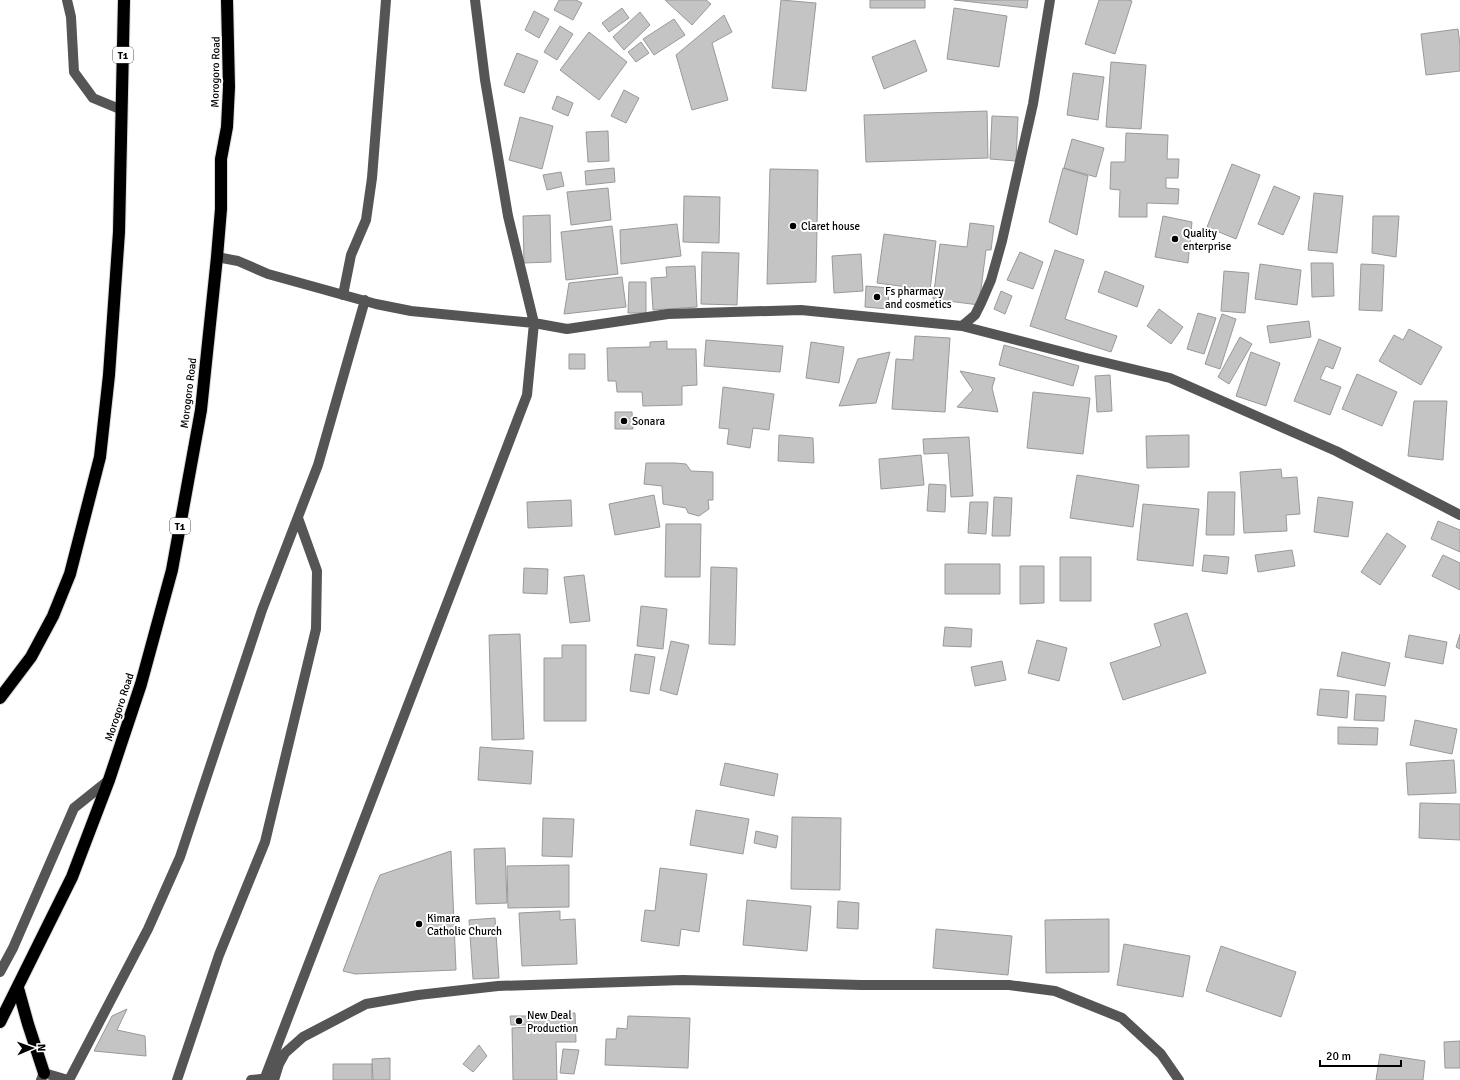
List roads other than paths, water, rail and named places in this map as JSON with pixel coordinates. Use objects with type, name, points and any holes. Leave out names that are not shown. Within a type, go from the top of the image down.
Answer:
[{"type":"highway","name":"T1","points":[[0,698],[31,657],[53,616],[70,574],[100,457],[109,375],[119,232],[124,0]]},
{"type":"highway","name":"Morogoro Road","points":[[0,1022],[72,877],[109,780],[141,684],[172,570],[201,410],[217,257],[221,210],[221,159],[227,127],[229,87],[227,0]]},
{"type":"highway","points":[[18,988],[42,1077]]},
{"type":"street","points":[[68,0],[71,17],[74,72],[93,98],[122,110]]},
{"type":"street","points":[[343,295],[351,255],[366,220],[372,178],[386,0]]},
{"type":"street","points":[[269,1079],[527,395],[534,323],[508,216],[485,80],[475,0]]},
{"type":"street","points":[[962,326],[975,314],[981,303],[991,280],[1002,241],[1033,104],[1050,0]]},
{"type":"street","points":[[217,257],[238,261],[268,274],[343,295],[411,311],[534,323],[567,329],[668,314],[801,310],[962,326],[1170,378],[1336,451],[1460,515]]},
{"type":"street","points":[[42,1077],[69,1080],[148,929],[180,857],[262,610],[318,465],[365,300]]},
{"type":"street","points":[[177,1080],[219,955],[265,842],[316,629],[317,571],[298,518]]},
{"type":"street","points":[[0,972],[13,948],[74,808],[109,780]]},
{"type":"street","points":[[269,1079],[285,1053],[303,1037],[366,1004],[418,995],[498,986],[683,980],[861,986],[1009,985],[1056,991],[1122,1018],[1161,1054],[1179,1080]]},
{"type":"street","points":[[251,1080],[269,1079]]},
{"type":"place","name":"Claret house","points":[[793,226]]},
{"type":"place","name":"Quality enterprise","points":[[1175,239]]},
{"type":"place","name":"Fs pharmacy and cosmetics","points":[[877,297]]},
{"type":"place","name":"Sonara","points":[[624,421]]},
{"type":"place","name":"Kimara Catholic Church","points":[[419,924]]},
{"type":"place","name":"New Deal Production","points":[[519,1021]]}]
